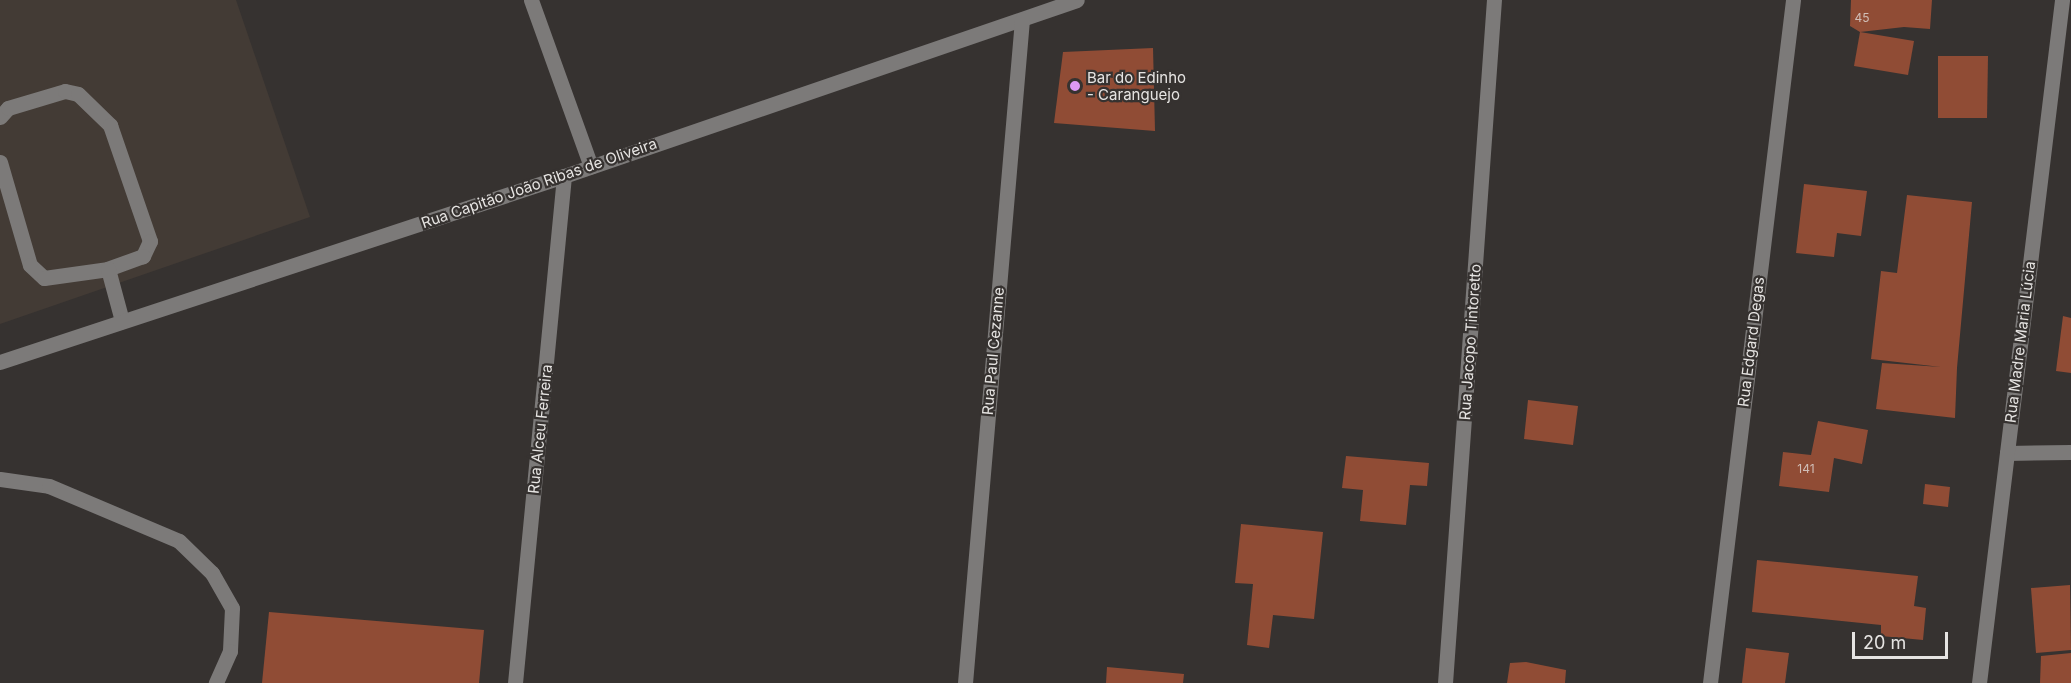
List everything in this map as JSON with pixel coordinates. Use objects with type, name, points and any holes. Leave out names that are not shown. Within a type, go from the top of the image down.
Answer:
[{"type":"street","points":[[531,0],[591,167]]},
{"type":"street","name":"Rua Capitão João Ribas de Oliveira","points":[[0,362],[591,167],[1077,0]]},
{"type":"street","name":"Rua Jacopo Tintoretto","points":[[1445,683],[1494,0]]},
{"type":"street","name":"Rua Edgard Degas","points":[[1710,683],[1793,0]]},
{"type":"street","name":"Rua Madre Maria Lúcia","points":[[1979,683],[2062,0]]},
{"type":"street","name":"Rua Paul Cezanne","points":[[965,683],[1022,19]]},
{"type":"street","points":[[0,117],[8,108],[64,91],[78,94],[110,125],[150,242],[143,256],[108,269],[44,278],[30,265],[0,162]]},
{"type":"street","name":"Rua Alceu Ferreira","points":[[515,683],[564,176]]},
{"type":"street","points":[[108,269],[122,321]]},
{"type":"street","points":[[2007,453],[2071,452]]},
{"type":"street","points":[[0,479],[49,486],[179,541],[212,573],[232,608],[230,651],[216,683]]},
{"type":"shaded area","points":[[0,0],[236,0],[310,217],[0,324]]},
{"type":"building","points":[[1851,0],[1932,0],[1930,29],[1904,27],[1860,32],[1850,26]]},
{"type":"building","points":[[1860,32],[1914,41],[1908,75],[1854,66]]},
{"type":"building","name":"Bar do Edinho - Caranguejo","points":[[1153,48],[1155,131],[1054,123],[1063,52]]},
{"type":"building","points":[[1938,56],[1988,56],[1987,118],[1938,118]]},
{"type":"building","points":[[1804,184],[1867,191],[1861,236],[1837,233],[1834,257],[1796,253]]},
{"type":"building","points":[[1907,195],[1972,202],[1957,368],[1955,418],[1876,409],[1882,363],[1941,367],[1871,359],[1881,271],[1897,273]]},
{"type":"building","points":[[2063,316],[2071,318],[2071,373],[2056,371]]},
{"type":"building","points":[[1528,400],[1578,406],[1573,445],[1524,439]]},
{"type":"building","points":[[1818,421],[1868,430],[1862,464],[1834,458],[1829,492],[1779,486],[1783,452],[1811,455]]},
{"type":"building","points":[[1346,456],[1429,463],[1427,486],[1410,485],[1406,525],[1360,521],[1363,490],[1342,488]]},
{"type":"building","points":[[1925,484],[1950,487],[1948,507],[1923,504]]},
{"type":"building","points":[[1241,524],[1323,532],[1314,619],[1273,615],[1269,648],[1247,645],[1253,584],[1235,583]]},
{"type":"building","points":[[1757,560],[1918,576],[1914,606],[1926,608],[1923,640],[1881,636],[1881,625],[1752,612]]},
{"type":"building","points":[[2070,585],[2071,650],[2036,653],[2031,588]]},
{"type":"building","points":[[269,612],[484,630],[479,683],[262,683]]},
{"type":"building","points":[[1746,648],[1789,653],[1785,683],[1742,683]]},
{"type":"building","points":[[2071,653],[2071,683],[2040,683],[2041,656]]},
{"type":"building","points":[[1526,662],[1566,670],[1565,683],[1507,683],[1510,663]]},
{"type":"building","points":[[1107,667],[1184,674],[1183,683],[1106,683]]},
{"type":"place","name":"Bar do Edinho - Caranguejo","points":[[1075,86]]}]
